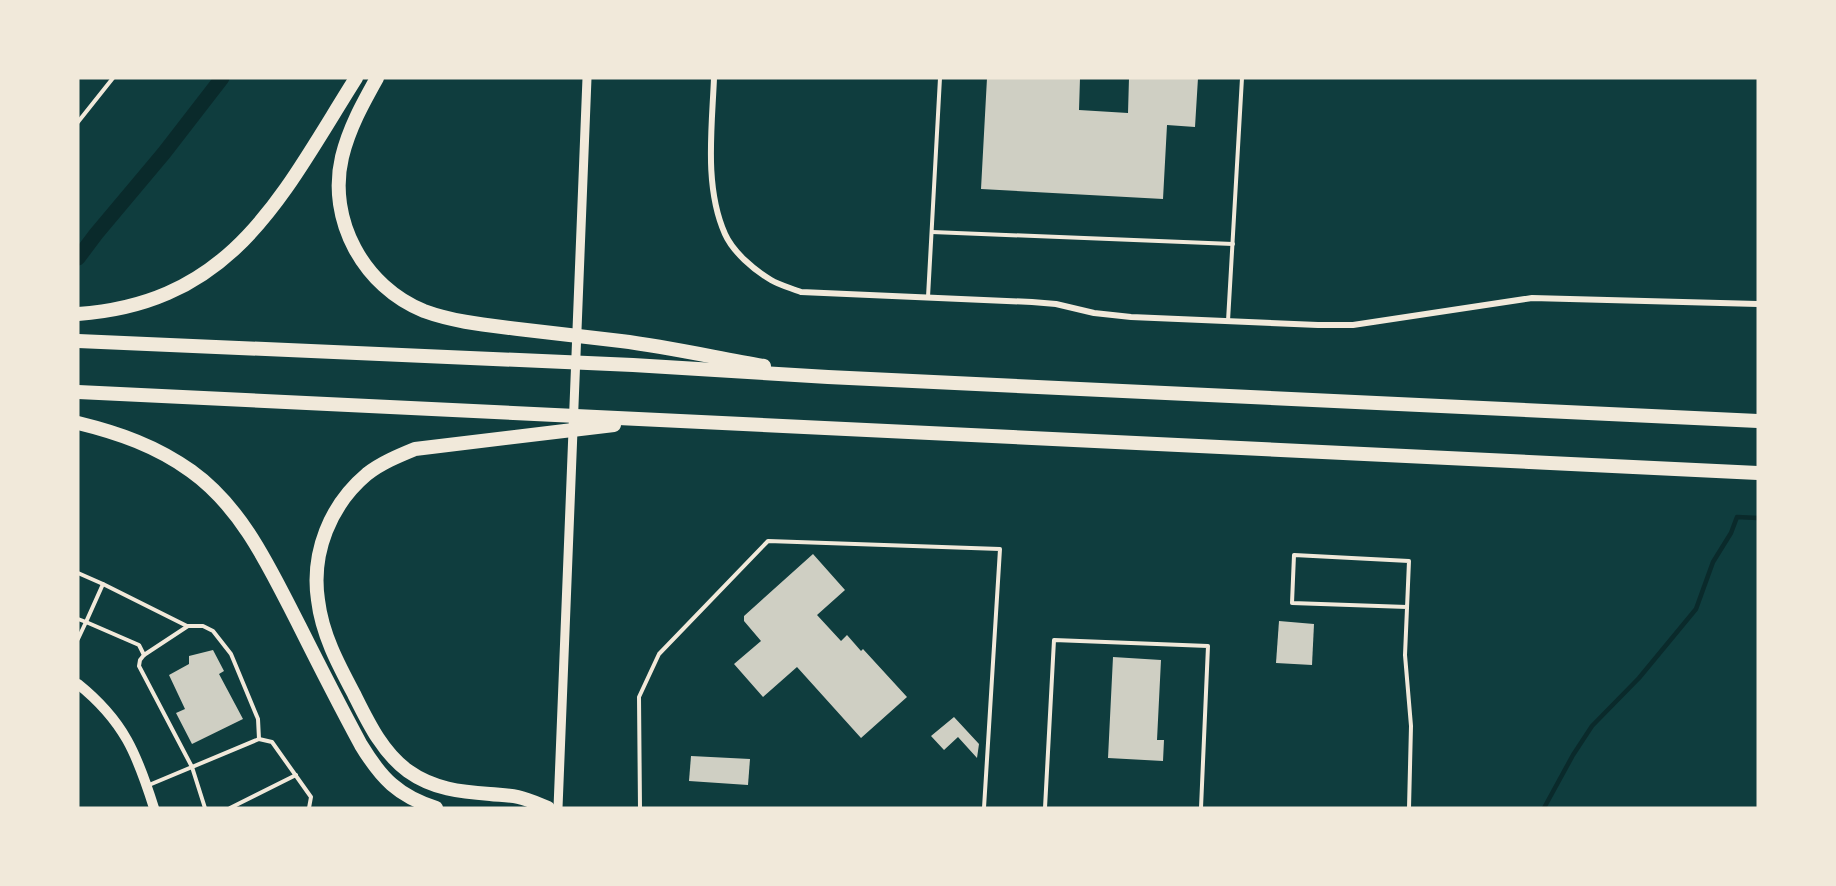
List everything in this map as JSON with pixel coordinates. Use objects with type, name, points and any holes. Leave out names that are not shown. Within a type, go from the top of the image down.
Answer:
[{"type":"highway","points":[[78,314],[120,309],[172,293],[195,280],[224,258],[261,222],[277,202],[356,78]]},
{"type":"highway","points":[[377,78],[361,106],[346,144],[339,177],[339,200],[348,236],[362,262],[385,288],[399,298],[424,311],[457,321],[628,342],[828,377]]},
{"type":"highway","points":[[78,341],[633,365],[828,377],[1758,421]]},
{"type":"highway","points":[[78,392],[1758,473]]},
{"type":"highway","points":[[548,808],[518,797],[462,792],[421,780],[400,764],[379,741],[341,670],[328,641],[322,620],[317,580],[318,559],[324,536],[332,515],[352,488],[368,473],[390,459],[415,449],[655,421]]},
{"type":"highway","points":[[78,423],[112,431],[167,455],[192,472],[218,495],[241,523],[260,552],[376,770],[400,792],[436,808]]},
{"type":"main road","points":[[78,684],[106,709],[122,729],[140,764],[154,808]]},
{"type":"street","points":[[558,808],[587,78]]},
{"type":"street","points":[[714,78],[713,181],[726,237],[746,261],[771,281],[801,292],[1056,304],[1131,317],[1353,325],[1532,298],[1758,304]]},
{"type":"lane","points":[[78,123],[113,78]]},
{"type":"lane","points":[[928,297],[940,78]]},
{"type":"lane","points":[[1228,321],[1242,78]]},
{"type":"lane","points":[[932,232],[1233,244]]},
{"type":"lane","points":[[640,808],[639,697],[658,654],[768,541],[1000,549],[984,808]]},
{"type":"lane","points":[[1407,607],[1292,603],[1294,555],[1409,561],[1406,655],[1411,726],[1409,808]]},
{"type":"lane","points":[[78,573],[188,626],[203,626],[213,631],[231,654],[258,719],[259,738]]},
{"type":"lane","points":[[78,639],[103,584]]},
{"type":"lane","points":[[78,619],[139,645],[144,655]]},
{"type":"lane","points":[[188,626],[144,655],[139,666],[192,767],[205,808]]},
{"type":"lane","points":[[1045,808],[1054,640],[1208,646],[1201,808]]},
{"type":"lane","points":[[147,786],[259,738],[272,742],[296,775],[311,797],[309,808]]},
{"type":"lane","points":[[230,808],[296,775]]},
{"type":"building","points":[[987,78],[1080,78],[1079,110],[1128,113],[1129,78],[1198,78],[1195,127],[1167,125],[1163,199],[981,189]]},
{"type":"building","points":[[813,554],[845,590],[817,615],[841,641],[847,635],[861,651],[863,649],[907,697],[861,738],[797,667],[763,697],[734,664],[761,641],[744,621],[744,616]]},
{"type":"building","points":[[1279,621],[1314,624],[1312,665],[1276,663]]},
{"type":"building","points":[[213,650],[224,671],[219,674],[243,719],[192,744],[176,713],[185,709],[169,675],[189,664],[189,656]]},
{"type":"building","points":[[1113,657],[1161,660],[1157,740],[1164,740],[1163,761],[1108,758]]},
{"type":"building","points":[[954,717],[979,744],[977,758],[958,737],[944,750],[931,736]]},
{"type":"building","points":[[691,756],[750,759],[748,785],[689,781]]},
{"type":"waterway","points":[[78,258],[222,78]]},
{"type":"waterway","points":[[1544,808],[1592,726],[1639,678],[1696,609],[1713,562],[1731,533],[1737,517],[1758,518]]}]
